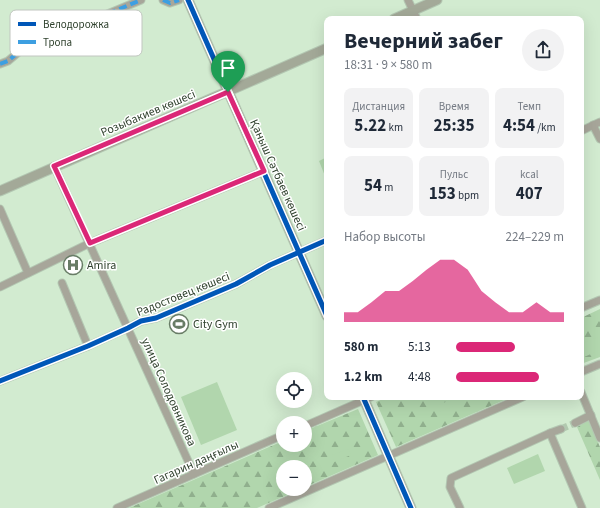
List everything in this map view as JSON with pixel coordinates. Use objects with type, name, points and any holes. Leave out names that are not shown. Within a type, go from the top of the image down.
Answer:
[{"type":"main road","name":"Қаныш Сәтбаев көшесі","points":[[188,0],[324,309]]},
{"type":"main road","points":[[415,15],[438,0]]},
{"type":"main road","name":"Розыбакиев көшесі","points":[[0,190],[324,49]]},
{"type":"main road","points":[[367,400],[388,456],[411,508]]},
{"type":"street","points":[[117,10],[141,0]]},
{"type":"street","points":[[163,0],[170,4],[179,0]]},
{"type":"street","points":[[408,0],[415,15]]},
{"type":"street","points":[[0,64],[8,61],[14,56]]},
{"type":"street","points":[[584,129],[597,124],[600,139]]},
{"type":"street","name":"улица Солодовникова","points":[[54,166],[194,474]]},
{"type":"street","points":[[0,286],[90,243],[264,171]]},
{"type":"street","points":[[0,209],[28,273]]},
{"type":"street","name":"Радостовец көшесі","points":[[0,381],[88,346],[141,321],[156,318],[236,284],[270,265],[324,241]]},
{"type":"street","points":[[62,283],[88,346]]},
{"type":"street","points":[[584,307],[600,300]]},
{"type":"street","points":[[584,371],[600,364]]},
{"type":"street","points":[[584,399],[591,415],[597,423],[600,438]]},
{"type":"street","points":[[312,423],[362,400]]},
{"type":"street","points":[[269,508],[516,400]]},
{"type":"street","points":[[575,423],[591,415]]},
{"type":"street","points":[[460,508],[450,487],[451,478],[561,429]]},
{"type":"street","points":[[550,433],[582,508]]},
{"type":"street","name":"Гагарин даңғылы","points":[[117,508],[276,438]]},
{"type":"green space","points":[[324,158],[324,174],[319,161]]},
{"type":"green space","points":[[600,309],[600,357],[584,363],[584,317]]},
{"type":"green space","points":[[600,336],[600,350],[584,357],[584,343]]},
{"type":"green space","points":[[217,382],[237,430],[201,445],[181,397]]},
{"type":"green space","points":[[380,400],[504,400],[396,447],[376,402]]},
{"type":"green space","points":[[450,400],[453,407],[436,413],[434,407]]},
{"type":"green space","points":[[358,409],[378,455],[312,484],[312,460],[276,460],[276,496],[285,496],[257,508],[129,508],[276,444],[276,452],[312,452],[312,428]]},
{"type":"green space","points":[[588,420],[600,447],[600,480],[577,427]]},
{"type":"green space","points":[[348,449],[351,455],[334,462],[332,455]]},
{"type":"green space","points":[[538,454],[545,471],[514,484],[507,468]]},
{"type":"tunnel","points":[[561,429],[575,423]]},
{"type":"marked path","points":[[117,10],[141,0]]},
{"type":"marked path","points":[[163,0],[170,3],[179,0]]},
{"type":"marked path","points":[[0,64],[8,61],[14,56]]},
{"type":"cycle path","points":[[188,0],[324,309]]},
{"type":"cycle path","points":[[0,381],[88,346],[141,321],[156,318],[236,284],[270,265],[324,241]]},
{"type":"cycle path","points":[[364,400],[411,508]]},
{"type":"place","name":"Amira","points":[[73,265]]},
{"type":"place","name":"City Gym","points":[[179,324]]},
{"type":"route","points":[[228,92],[264,171],[90,243],[54,166],[228,92]]}]
